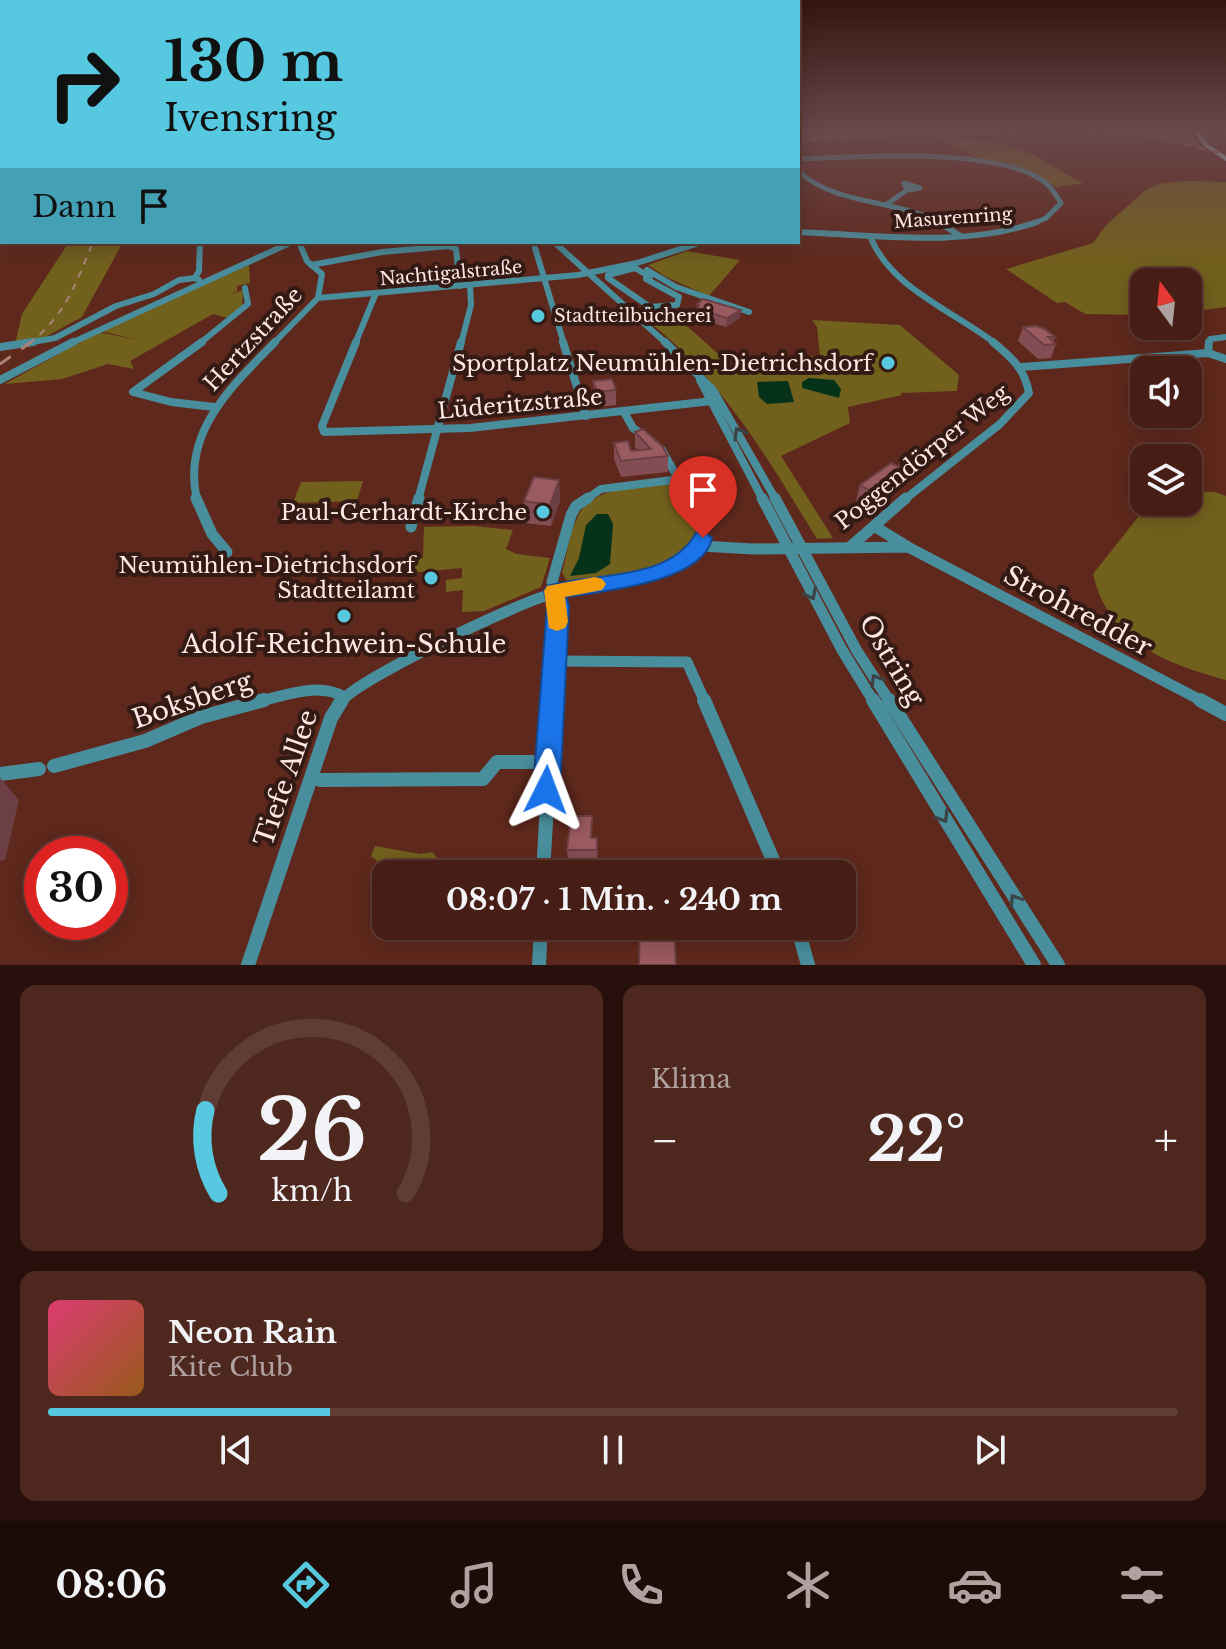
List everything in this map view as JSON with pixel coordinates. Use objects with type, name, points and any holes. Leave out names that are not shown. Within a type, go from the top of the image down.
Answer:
[{"type":"street","points":[[804,175],[827,190],[923,214],[959,235]]},
{"type":"street","name":"Masurenring","points":[[800,232],[870,236],[959,235],[1018,228],[1044,221],[1060,207],[1060,198],[1051,186],[1031,175]]},
{"type":"street","points":[[887,204],[907,190]]},
{"type":"street","name":"Poggendörper Weg","points":[[701,546],[766,549],[850,547],[1026,401],[1029,383],[1022,367],[1009,353],[893,273],[877,255],[870,236]]},
{"type":"street","points":[[198,280],[200,244]]},
{"type":"street","points":[[0,380],[198,280],[287,244]]},
{"type":"street","name":"Hertzstraße","points":[[227,552],[213,538],[199,510],[193,478],[195,451],[214,407],[318,298],[322,274],[311,265],[300,244]]},
{"type":"street","name":"Ostring","points":[[556,244],[697,373],[759,467],[857,651],[1058,965]]},
{"type":"street","points":[[674,244],[682,248]]},
{"type":"street","points":[[587,274],[637,263],[695,244]]},
{"type":"street","points":[[311,265],[346,258],[454,247],[460,286]]},
{"type":"street","points":[[535,248],[586,416]]},
{"type":"street","points":[[637,263],[676,287],[749,312]]},
{"type":"street","points":[[635,268],[650,277],[646,279],[679,297],[677,305],[650,307],[608,278],[608,275],[635,268]]},
{"type":"street","name":"Nachtigalstraße","points":[[318,298],[587,274]]},
{"type":"street","points":[[0,347],[55,338],[116,306],[154,294],[179,280],[198,280]]},
{"type":"street","points":[[411,527],[440,430],[471,305],[470,285]]},
{"type":"street","points":[[214,407],[171,402],[133,392],[235,317],[248,304],[245,288]]},
{"type":"street","name":"Lüderitzstraße","points":[[376,293],[322,426],[324,432],[440,430],[714,400]]},
{"type":"street","points":[[1208,353],[1206,347],[1210,339],[1226,337]]},
{"type":"street","points":[[1022,367],[1208,353],[1226,359]]},
{"type":"street","name":"Ostring","points":[[714,400],[842,650],[1034,965]]},
{"type":"street","points":[[624,412],[633,428],[662,450],[680,479],[702,526],[701,546]]},
{"type":"street","points":[[544,860],[558,606],[552,582],[571,515],[584,499],[601,489],[680,479]]},
{"type":"street","name":"Strohredder","points":[[874,526],[908,547],[1226,714]]},
{"type":"street","name":"Tiefe Allee","points":[[248,965],[331,718],[344,697],[373,677],[513,607],[554,591],[656,572],[687,560],[701,546]]},
{"type":"street","name":"Strohredder","points":[[850,547],[908,547]]},
{"type":"street","points":[[555,661],[687,662],[773,860]]},
{"type":"street","name":"Boksberg","points":[[54,766],[145,741],[201,717],[242,705],[319,689],[331,689],[344,697]]},
{"type":"street","points":[[320,780],[483,779],[497,762],[547,762]]},
{"type":"street","points":[[0,774],[39,769]]},
{"type":"street","points":[[539,965],[540,940]]},
{"type":"street","points":[[801,940],[808,965]]},
{"type":"shaded area","points":[[1031,175],[1067,175],[1084,183],[1056,187]]},
{"type":"shaded area","points":[[1226,182],[1226,307],[1202,310],[1202,268],[1130,268],[1130,315],[1085,314],[1065,302],[1057,303],[1006,269],[1093,243],[1106,225],[1147,189],[1162,183]]},
{"type":"shaded area","points":[[68,244],[122,244],[82,317],[38,341],[15,344],[22,314]]},
{"type":"shaded area","points":[[687,251],[740,260],[709,296],[666,277],[648,265]]},
{"type":"shaded area","points":[[249,265],[250,283],[237,286],[237,291],[228,295],[243,290],[242,308],[228,318],[213,314],[130,361],[134,369],[108,364],[62,379],[5,384],[98,332],[138,340],[101,331]]},
{"type":"shaded area","points":[[679,319],[733,367],[799,355],[820,356],[817,327],[812,320],[900,325],[959,375],[957,391],[900,393],[902,395],[848,407],[850,423],[781,456],[833,538],[817,539],[724,398],[679,348],[653,325]]},
{"type":"shaded area","points":[[809,378],[834,380],[841,389],[839,398],[802,388],[802,382]]},
{"type":"shaded area","points":[[788,381],[794,402],[767,404],[759,397],[757,382]]},
{"type":"shaded area","points":[[363,481],[357,501],[293,503],[301,482]]},
{"type":"shaded area","points":[[677,483],[696,530],[690,544],[661,564],[622,576],[569,584],[562,573],[573,528],[587,504],[610,492]]},
{"type":"shaded area","points":[[1202,492],[1226,496],[1226,680],[1181,666],[1142,646],[1112,617],[1093,574],[1139,516],[1202,516]]},
{"type":"shaded area","points":[[597,514],[608,514],[613,524],[610,564],[596,573],[570,576],[579,558],[586,525]]},
{"type":"shaded area","points":[[474,526],[513,530],[506,549],[517,554],[550,558],[541,587],[484,611],[462,612],[463,590],[446,592],[446,580],[462,578],[462,568],[408,573],[409,559],[423,558],[424,527]]},
{"type":"shaded area","points":[[375,846],[420,854],[432,852],[438,859],[376,860],[371,856]]},
{"type":"building","points":[[703,299],[741,310],[727,318],[697,309],[697,304]]},
{"type":"building","points":[[1037,326],[1055,337],[1048,337],[1056,344],[1044,345],[1023,327]]},
{"type":"building","points":[[612,379],[616,390],[597,392],[593,381]]},
{"type":"building","points":[[643,429],[668,456],[621,461],[614,443],[628,441],[631,451],[651,449],[635,432]]},
{"type":"building","points":[[891,463],[906,470],[876,494],[860,485]]},
{"type":"building","points":[[534,477],[559,480],[550,505],[524,501]]},
{"type":"building","points":[[571,816],[592,816],[591,838],[597,838],[597,850],[567,850]]},
{"type":"building","points":[[640,940],[675,940],[676,965],[639,965]]},
{"type":"railway","points":[[29,344],[61,309],[92,244]]},
{"type":"railway","points":[[0,364],[31,342]]},
{"type":"slow traffic","points":[[557,622],[558,606],[554,591],[595,584]]},
{"type":"place","name":"Stadtteilbücherei","points":[[538,316]]},
{"type":"place","name":"Sportplatz Neumühlen-Dietrichsdorf","points":[[888,363]]},
{"type":"place","name":"Paul-Gerhardt-Kirche","points":[[543,512]]},
{"type":"place","name":"Neumühlen-Dietrichsdorf Stadtteilamt","points":[[431,578]]},
{"type":"place","name":"Adolf-Reichwein-Schule","points":[[344,616]]},
{"type":"route","points":[[546,790],[558,606],[554,591],[629,579],[673,566],[694,554],[703,538]]}]
